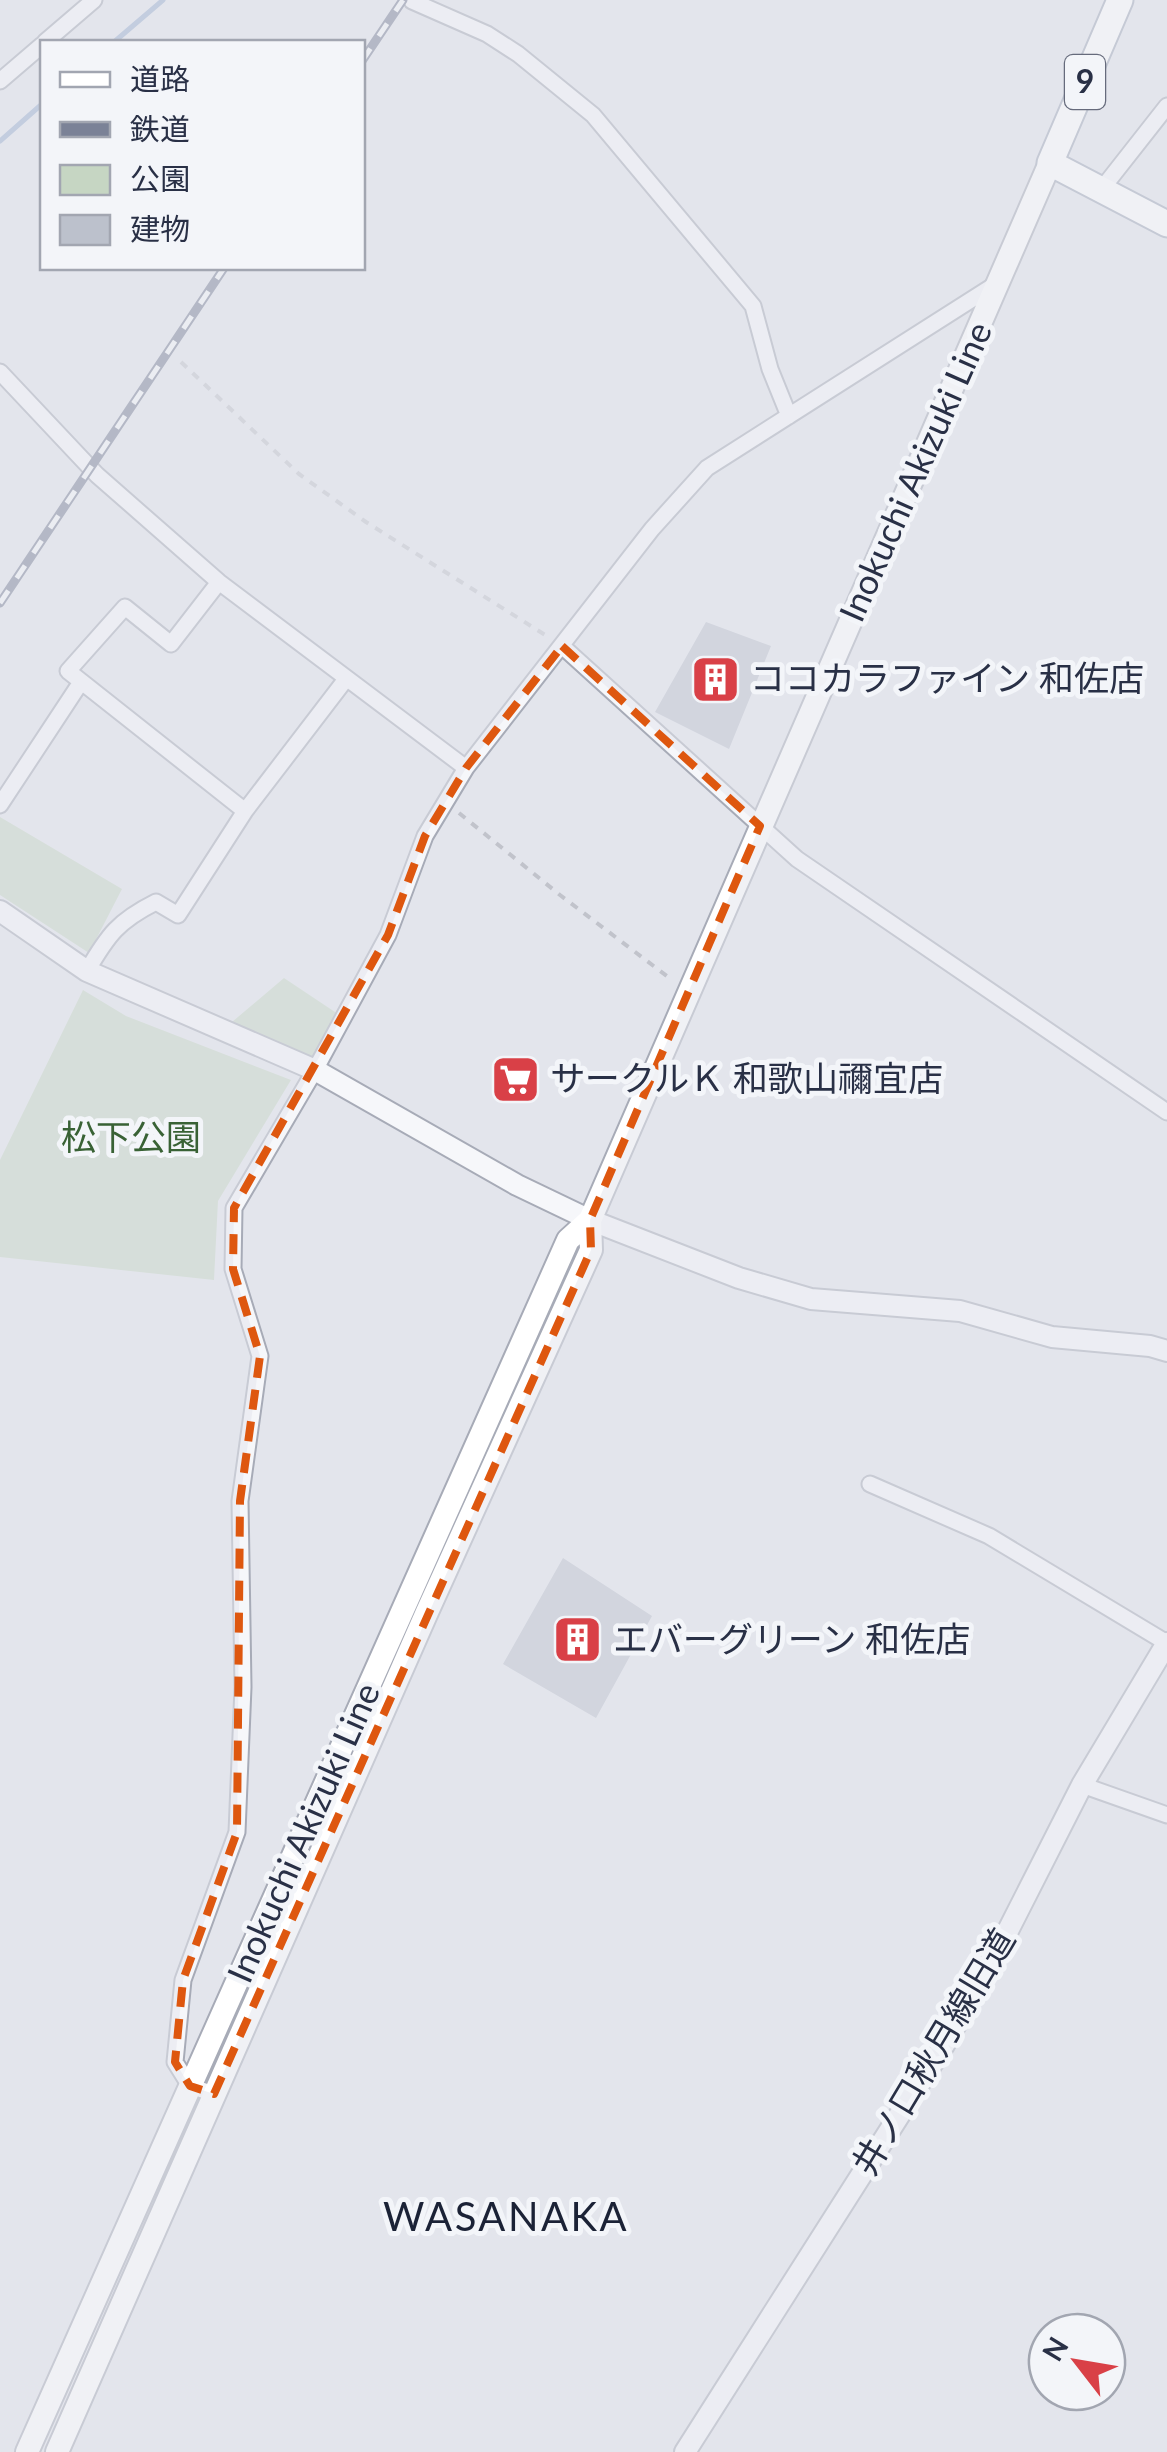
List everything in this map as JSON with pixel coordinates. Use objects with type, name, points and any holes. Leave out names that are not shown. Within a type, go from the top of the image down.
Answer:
[{"type":"main road","name":"9","points":[[1050,163],[1120,0]]},
{"type":"main road","points":[[1050,163],[1167,224]]},
{"type":"main road","name":"Inokuchi Akizuki Line","points":[[27,2452],[568,1240],[590,1220],[1050,163]]},
{"type":"main road","name":"Inokuchi Akizuki Line","points":[[57,2452],[591,1250],[590,1220]]},
{"type":"street","points":[[49,40],[94,0]]},
{"type":"street","points":[[412,1],[487,34],[593,115],[753,306],[770,369],[789,416]]},
{"type":"street","points":[[0,81],[40,47]]},
{"type":"street","points":[[1101,190],[1167,106]]},
{"type":"street","points":[[214,2094],[190,2086],[176,2062],[183,1980],[236,1832],[238,1814],[243,1687],[240,1501],[260,1356],[234,1269],[234,1208],[388,935],[425,836],[466,768],[652,529],[707,468],[999,282]]},
{"type":"street","points":[[0,372],[97,475],[219,582],[466,768]]},
{"type":"street","points":[[219,582],[171,644],[125,607],[68,671],[245,811]]},
{"type":"street","points":[[562,646],[798,860],[1167,1112]]},
{"type":"street","points":[[86,971],[110,931],[133,914],[156,902],[178,915],[245,811],[346,679]]},
{"type":"street","points":[[0,805],[81,682]]},
{"type":"street","points":[[0,911],[86,971],[315,1070],[517,1185],[590,1220],[739,1278],[811,1299],[960,1312],[1052,1337],[1167,1351]]},
{"type":"street","points":[[870,1484],[989,1536],[1167,1643]]},
{"type":"street","name":"井ノ口秋月線旧道","points":[[685,2452],[944,2046],[990,1966],[1082,1785],[1167,1643]]},
{"type":"street","points":[[1082,1785],[1167,1815]]},
{"type":"path","points":[[181,362],[299,474],[366,522],[562,646]]},
{"type":"path","points":[[446,802],[688,992]]},
{"type":"highlighted area","points":[[562,646],[760,826],[590,1220],[591,1250],[214,2094],[190,2086],[175,2062],[183,1980],[237,1832],[240,1501],[260,1356],[233,1269],[234,1208],[388,935],[425,836],[466,768]]},
{"type":"green space","points":[[0,817],[122,889],[89,953],[0,895]]},
{"type":"green space","points":[[284,978],[344,1018],[310,1059],[232,1022]]},
{"type":"green space","name":"松下公園","points":[[83,990],[126,1016],[291,1080],[218,1201],[214,1280],[0,1257],[0,1160]]},
{"type":"building","name":"ココカラファイン 和佐店","points":[[706,622],[771,646],[729,749],[655,712]]},
{"type":"building","name":"エバーグリーン 和佐店","points":[[563,1558],[652,1616],[596,1718],[503,1664]]},
{"type":"waterway","points":[[116,40],[163,0]]},
{"type":"waterway","points":[[0,141],[40,106]]},
{"type":"railway","points":[[365,57],[403,0]]},
{"type":"railway","points":[[0,603],[223,270]]},
{"type":"place","name":"ココカラファイン 和佐店","points":[[715,679]]},
{"type":"place","name":"サークルＫ 和歌山禰宜店","points":[[515,1079]]},
{"type":"place","name":"エバーグリーン 和佐店","points":[[578,1640]]},
{"type":"district","name":"WASANAKA","points":[[506,2217]]}]
